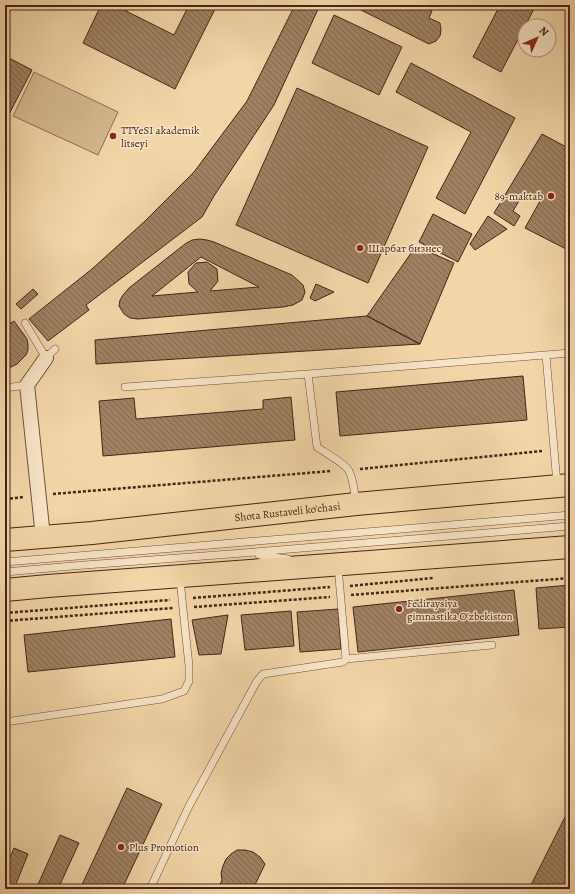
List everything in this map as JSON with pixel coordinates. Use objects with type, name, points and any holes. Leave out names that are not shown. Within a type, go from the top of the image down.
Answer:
[{"type":"main road","name":"Shota Rustaveli ko'chasi","points":[[5,540],[92,533],[356,504],[564,486]]},
{"type":"main road","points":[[5,590],[570,547]]},
{"type":"street","points":[[43,537],[27,385],[50,354]]},
{"type":"lane","points":[[25,323],[50,354]]},
{"type":"lane","points":[[125,387],[570,353]]},
{"type":"lane","points":[[546,354],[554,450],[564,486]]},
{"type":"lane","points":[[308,374],[316,447],[349,470],[354,483],[356,504]]},
{"type":"lane","points":[[5,388],[27,385]]},
{"type":"lane","points":[[5,562],[570,515]]},
{"type":"lane","points":[[5,572],[570,526]]},
{"type":"lane","points":[[243,553],[338,564],[346,660]]},
{"type":"lane","points":[[5,722],[162,699],[184,691],[189,681],[189,666],[180,576]]},
{"type":"lane","points":[[150,889],[188,808],[257,681],[263,674],[343,662],[346,660],[492,645]]},
{"type":"path","points":[[66,493],[349,470],[554,450]]},
{"type":"path","points":[[5,613],[435,578]]},
{"type":"path","points":[[5,621],[570,578]]},
{"type":"shaded area","points":[[34,72],[118,112],[98,155],[13,116]]},
{"type":"building","points":[[101,5],[129,5],[126,11],[174,35],[189,5],[217,5],[175,89],[83,43]]},
{"type":"building","points":[[295,5],[320,5],[274,105],[214,196],[202,217],[86,305],[89,310],[48,341],[29,319],[92,269],[144,222],[194,172],[247,101]]},
{"type":"building","points":[[351,5],[419,5],[432,11],[429,18],[440,23],[440,36],[436,41],[429,44]]},
{"type":"building","points":[[500,5],[536,5],[529,18],[517,18],[517,41],[501,72],[473,57]]},
{"type":"building","points":[[334,15],[402,47],[379,95],[312,63]]},
{"type":"building","points":[[5,56],[32,70],[7,118],[5,116]]},
{"type":"building","points":[[411,63],[515,118],[465,214],[436,198],[471,132],[396,92]]},
{"type":"building","points":[[297,88],[428,147],[368,283],[236,225]]},
{"type":"building","name":"89-maktab","points":[[542,134],[570,149],[570,251],[525,228],[540,201],[524,192],[513,211],[520,216],[514,226],[494,213]]},
{"type":"building","points":[[433,214],[472,234],[458,262],[419,242]]},
{"type":"building","points":[[488,216],[507,229],[475,250],[470,244]]},
{"type":"building","points":[[200,239],[214,242],[292,275],[303,285],[305,292],[302,300],[293,305],[283,307],[138,319],[130,318],[124,314],[119,306],[120,300],[129,288],[192,240]],"holes":[[[201,257],[259,287],[210,291],[218,281],[217,269],[207,262],[196,263],[188,272],[189,284],[198,292],[152,296]]]},
{"type":"building","points":[[416,246],[454,263],[420,344],[367,316]]},
{"type":"building","points":[[316,284],[334,292],[315,301],[310,298]]},
{"type":"building","points":[[33,289],[38,294],[21,309],[16,304]]},
{"type":"building","points":[[367,316],[420,344],[96,364],[95,340]]},
{"type":"building","points":[[14,321],[27,339],[28,350],[26,355],[17,364],[5,370],[5,327]]},
{"type":"building","points":[[523,376],[527,420],[340,436],[336,392]]},
{"type":"building","points":[[291,397],[295,440],[103,456],[99,401],[134,398],[136,419],[263,409],[263,400]]},
{"type":"building","points":[[5,398],[8,409],[5,410]]},
{"type":"building","points":[[5,442],[7,465],[5,465]]},
{"type":"building","points":[[570,585],[570,627],[539,629],[536,588]]},
{"type":"building","points":[[514,590],[519,635],[358,652],[353,607]]},
{"type":"building","points":[[338,609],[341,649],[300,652],[297,612]]},
{"type":"building","points":[[291,611],[294,646],[245,650],[241,615]]},
{"type":"building","points":[[228,615],[221,654],[199,655],[192,620]]},
{"type":"building","points":[[171,619],[175,657],[28,672],[24,635]]},
{"type":"building","name":"Plus Promotion","points":[[127,788],[162,804],[122,889],[80,889]]},
{"type":"building","points":[[570,807],[570,889],[529,889]]},
{"type":"building","points":[[60,835],[79,843],[58,889],[36,889]]},
{"type":"building","points":[[14,848],[28,854],[14,889],[10,889],[5,887],[5,869]]},
{"type":"building","points":[[237,850],[253,852],[260,857],[265,864],[253,889],[218,889],[222,880],[221,873],[226,859]]},
{"type":"place","name":"TTYeSI akademik litseyi","points":[[113,136]]},
{"type":"place","name":"89-maktab","points":[[551,196]]},
{"type":"place","name":"Шарбат бизнес","points":[[360,248]]},
{"type":"place","name":"Fediraysiya gimnastika O'zbekiston","points":[[399,609]]},
{"type":"place","name":"Plus Promotion","points":[[121,847]]}]
